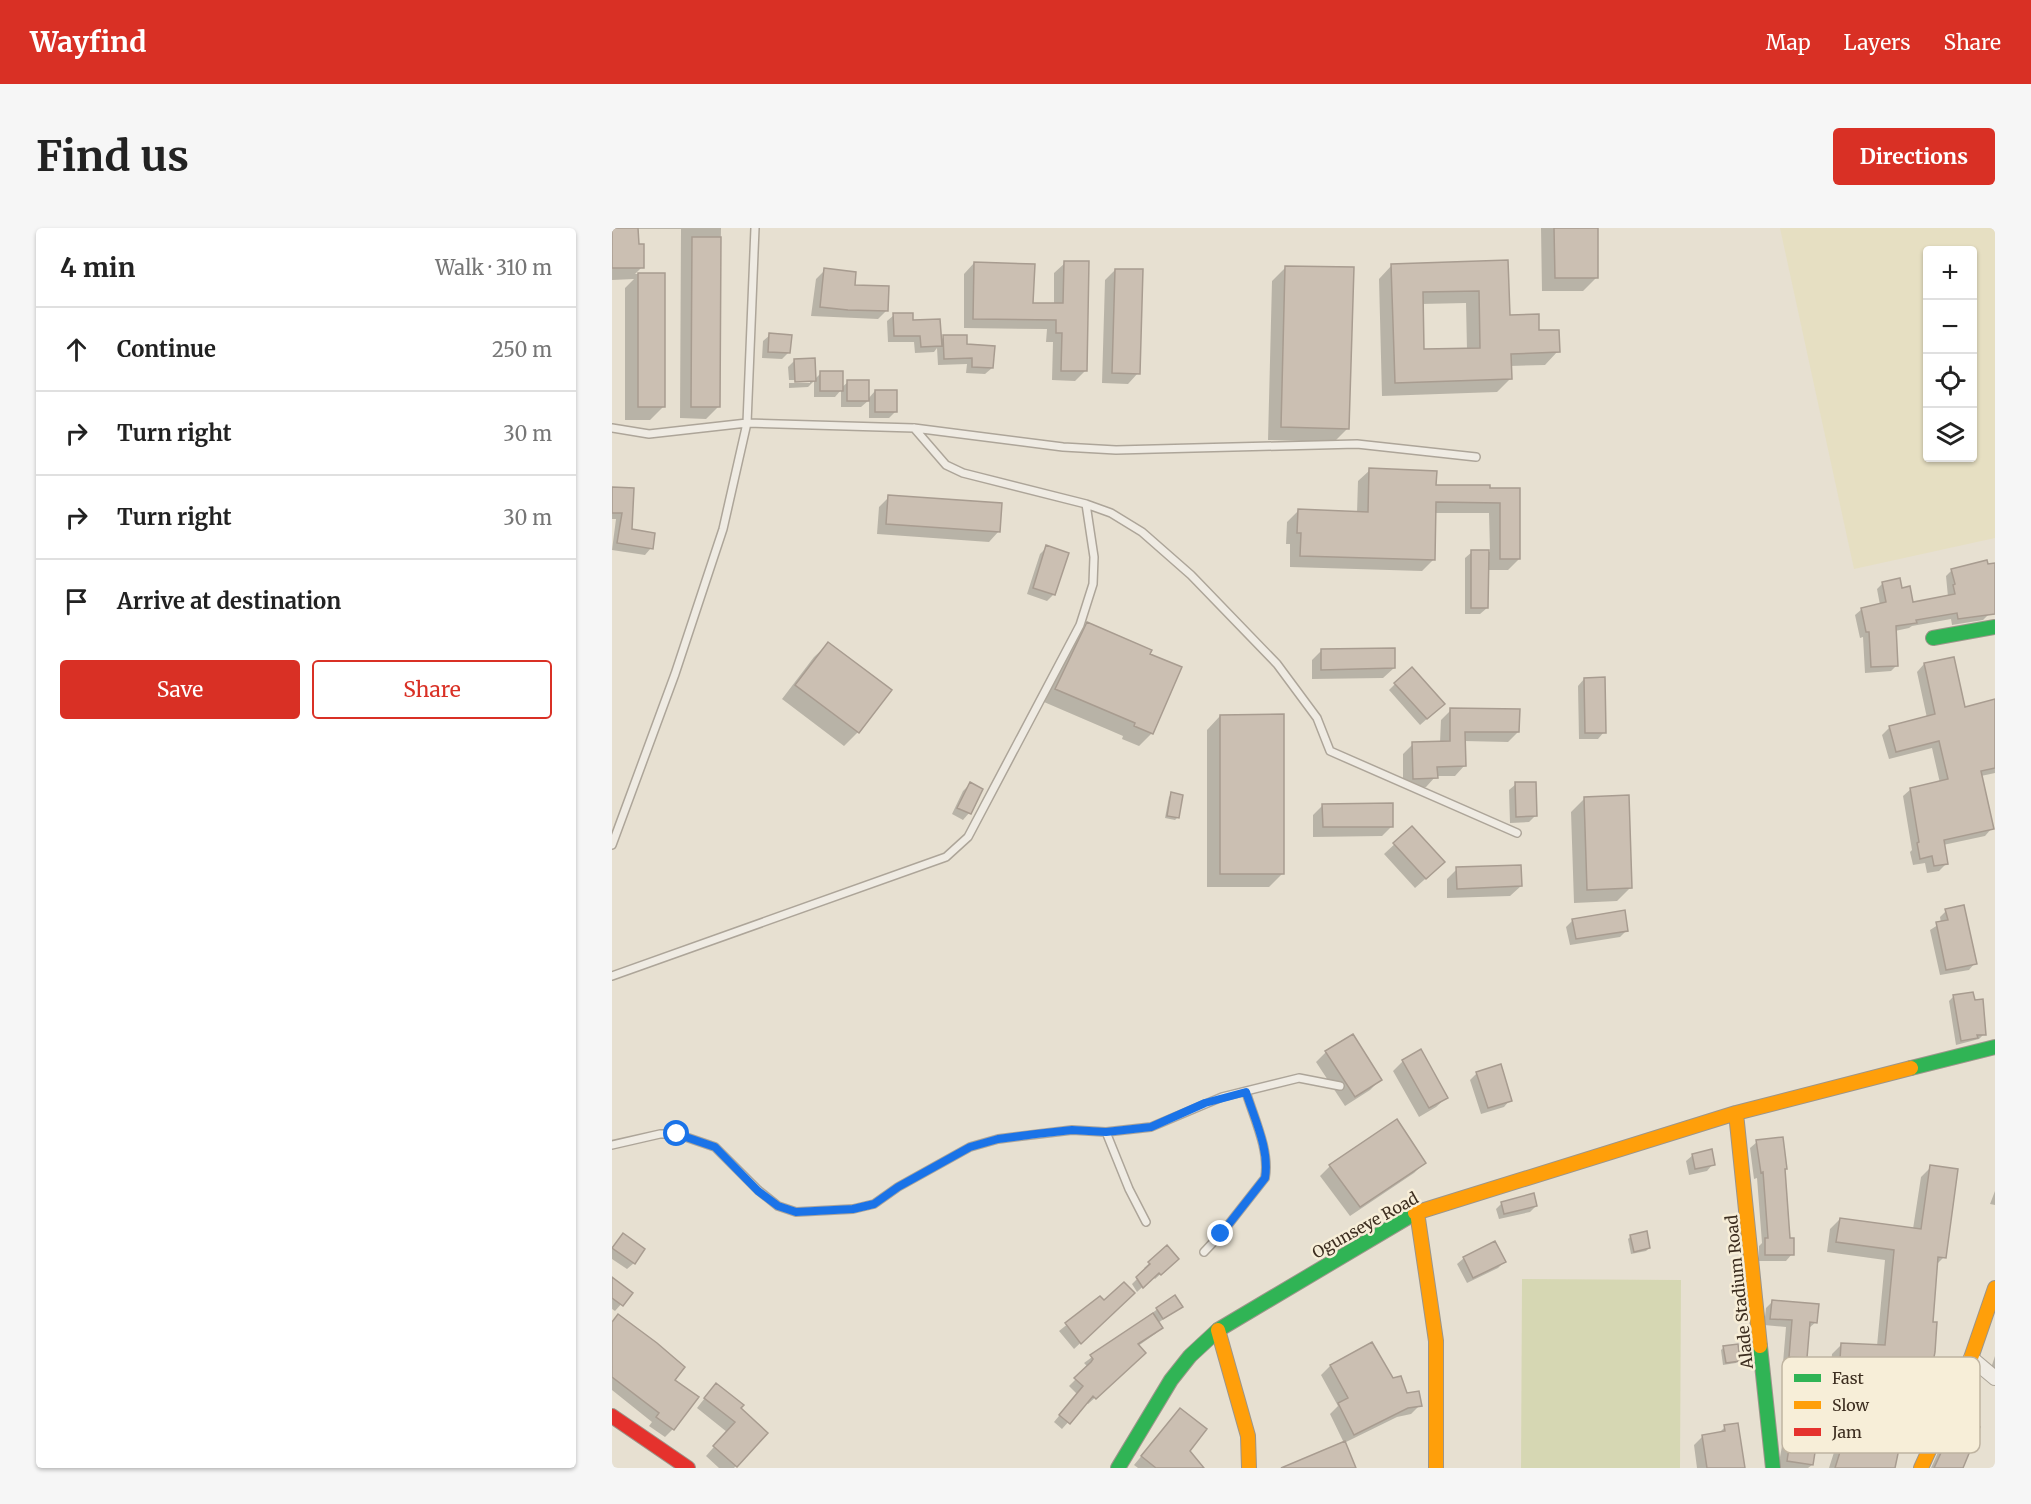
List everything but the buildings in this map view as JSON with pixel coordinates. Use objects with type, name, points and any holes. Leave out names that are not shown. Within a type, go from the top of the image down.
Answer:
[{"type":"street","points":[[1933,638],[1995,627]]},
{"type":"street","name":"Ogunseye Road","points":[[1118,1468],[1171,1380],[1190,1356],[1218,1330],[1417,1212],[1736,1113],[1995,1047]]},
{"type":"street","name":"Alade Stadium Road","points":[[1736,1113],[1773,1468]]},
{"type":"street","points":[[1417,1212],[1436,1341],[1436,1468]]},
{"type":"street","points":[[1971,1357],[1995,1288]]},
{"type":"street","points":[[1218,1330],[1248,1436],[1249,1468]]},
{"type":"street","points":[[1980,1366],[1995,1378]]},
{"type":"street","points":[[612,1416],[688,1468]]},
{"type":"street","points":[[1920,1468],[1927,1453]]},
{"type":"lane","points":[[612,845],[713,561],[747,423],[755,228]]},
{"type":"lane","points":[[612,428],[649,434],[747,423],[914,428],[1063,447],[1116,450],[1357,444],[1476,457]]},
{"type":"lane","points":[[914,428],[946,465],[963,473],[1086,504],[1111,513],[1142,532],[1191,575],[1277,664],[1317,718],[1330,751],[1516,833]]},
{"type":"lane","points":[[612,976],[946,857],[968,837],[1080,625],[1093,584],[1094,557],[1086,504]]},
{"type":"lane","points":[[612,1145],[660,1134],[677,1134],[715,1147],[768,1200],[778,1206],[796,1212],[853,1209],[874,1204],[898,1187],[970,1147],[998,1139],[1072,1130],[1106,1132],[1151,1127],[1205,1103],[1299,1078],[1340,1086]]},
{"type":"lane","points":[[1204,1252],[1265,1178],[1264,1151],[1246,1092]]},
{"type":"lane","points":[[1106,1132],[1129,1189],[1146,1222]]},
{"type":"shaded area","points":[[1780,228],[1995,228],[1995,538],[1854,569]]},
{"type":"green space","points":[[1522,1279],[1681,1280],[1680,1468],[1521,1468]]},
{"type":"traffic: fast","points":[[1933,638],[1995,627]]},
{"type":"traffic: fast","points":[[1911,1068],[1995,1047]]},
{"type":"traffic: fast","points":[[1118,1468],[1171,1380],[1190,1356],[1218,1330],[1415,1213]]},
{"type":"traffic: fast","points":[[1760,1346],[1773,1468]]},
{"type":"traffic: slow","points":[[1415,1213],[1736,1113],[1911,1068]]},
{"type":"traffic: slow","points":[[1736,1113],[1760,1346]]},
{"type":"traffic: slow","points":[[1417,1212],[1436,1341],[1436,1468]]},
{"type":"traffic: slow","points":[[1971,1357],[1995,1288]]},
{"type":"traffic: slow","points":[[1218,1330],[1248,1436],[1249,1468]]},
{"type":"traffic: slow","points":[[1921,1468],[1928,1453]]},
{"type":"traffic: jam","points":[[612,1416],[688,1468]]},
{"type":"route","points":[[677,1134],[715,1147],[758,1191],[778,1206],[796,1212],[853,1209],[874,1204],[898,1187],[970,1147],[998,1139],[1072,1130],[1106,1132],[1151,1127],[1205,1103],[1246,1092],[1264,1151],[1265,1178],[1221,1234]]}]
